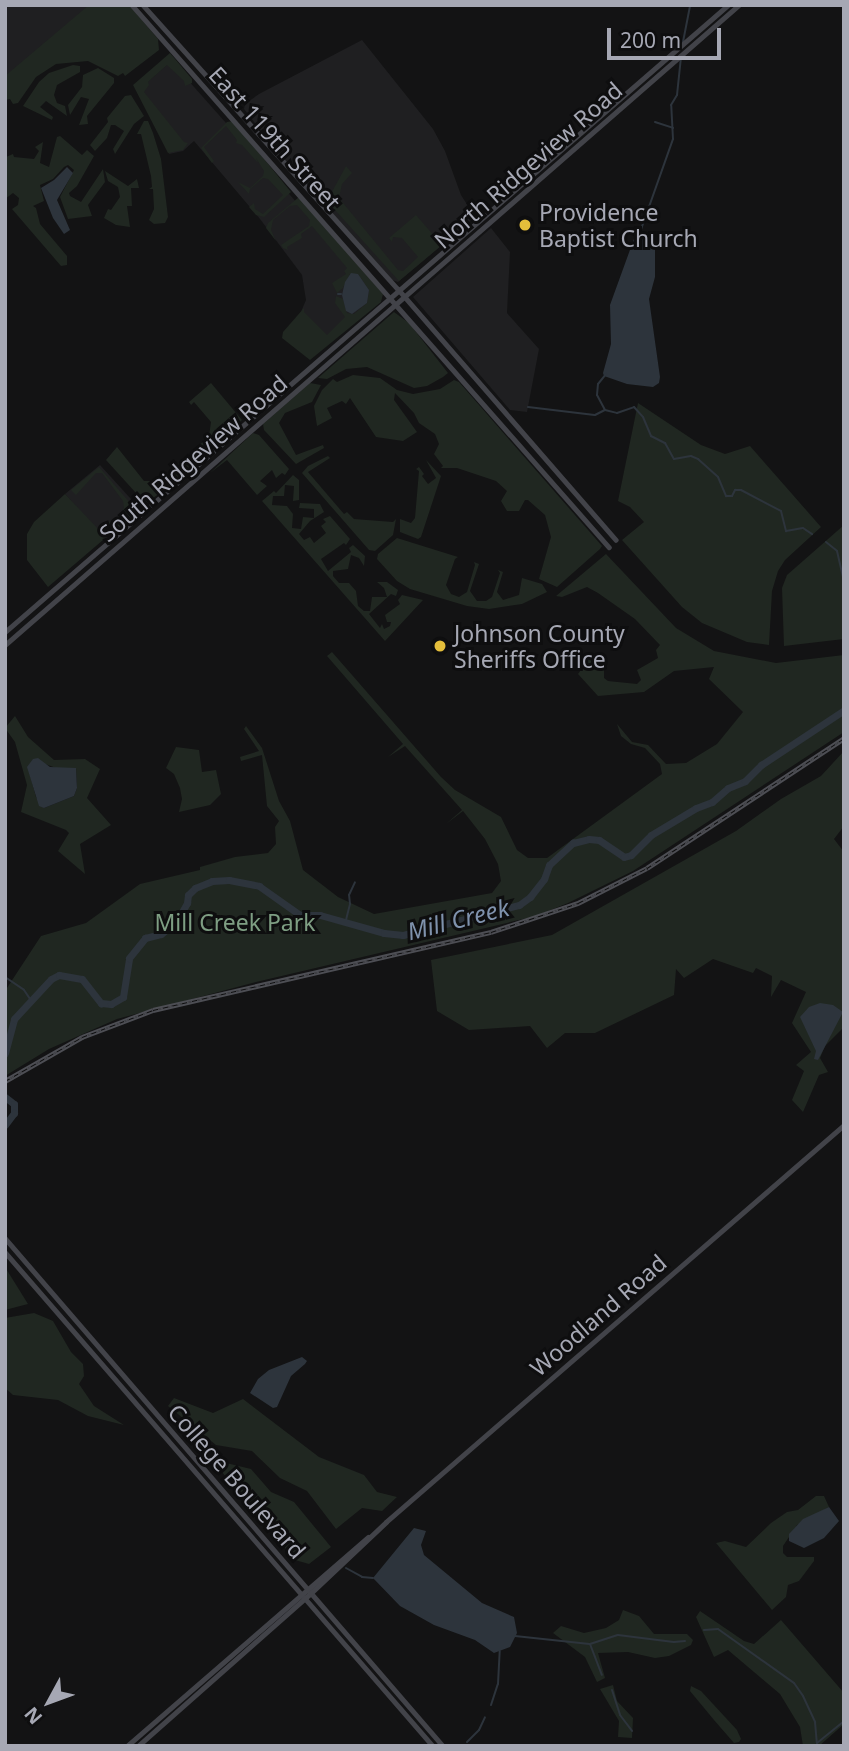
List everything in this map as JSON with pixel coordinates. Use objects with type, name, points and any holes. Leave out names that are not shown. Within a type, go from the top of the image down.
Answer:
[{"type":"main road","name":"East 119th Street","points":[[132,5],[397,303]]},
{"type":"main road","name":"East 119th Street","points":[[143,5],[404,296]]},
{"type":"main road","name":"North Ridgeview Road","points":[[398,289],[728,5]]},
{"type":"main road","name":"North Ridgeview Road","points":[[404,296],[739,5]]},
{"type":"main road","name":"South Ridgeview Road","points":[[5,632],[398,289]]},
{"type":"main road","name":"South Ridgeview Road","points":[[5,645],[404,296]]},
{"type":"main road","points":[[404,296],[616,540]]},
{"type":"main road","points":[[397,303],[609,547]]},
{"type":"main road","name":"Woodland Road","points":[[127,1746],[844,1125]]},
{"type":"main road","name":"College Boulevard","points":[[5,1238],[443,1746]]},
{"type":"main road","name":"College Boulevard","points":[[5,1252],[433,1746]]},
{"type":"main road","name":"Woodland Road","points":[[138,1746],[305,1599],[374,1533]]},
{"type":"shaded area","points":[[5,5],[99,5],[5,87]]},
{"type":"shaded area","points":[[362,40],[433,129],[445,151],[461,195],[475,217],[398,282],[392,280],[275,149],[244,109],[245,104],[259,94]]},
{"type":"shaded area","points":[[171,61],[379,295],[326,343],[297,321],[306,300],[302,275],[260,219],[194,141],[183,151],[169,154],[141,88]]},
{"type":"shaded area","points":[[67,167],[73,173],[57,200],[70,230],[64,234],[53,218],[41,188]]},
{"type":"shaded area","points":[[491,228],[510,252],[507,313],[539,349],[527,412],[510,410],[413,297]]},
{"type":"shaded area","points":[[635,236],[649,238],[655,247],[655,277],[649,299],[660,377],[659,383],[653,387],[627,384],[604,376],[603,373],[611,344],[610,305]]},
{"type":"shaded area","points":[[351,273],[358,274],[369,290],[367,303],[352,314],[346,311],[342,295],[345,282]]},
{"type":"shaded area","points":[[100,465],[141,510],[106,541],[65,494]]},
{"type":"shaded area","points":[[38,758],[50,767],[76,768],[77,788],[74,796],[44,808],[39,806],[27,767],[33,759]]},
{"type":"shaded area","points":[[820,1003],[833,1005],[843,1012],[818,1060],[814,1059],[816,1051],[800,1017],[809,1007]]},
{"type":"shaded area","points":[[302,1357],[307,1361],[291,1376],[277,1407],[273,1408],[250,1393],[258,1379],[269,1370]]},
{"type":"shaded area","points":[[829,1507],[839,1521],[824,1538],[804,1548],[789,1541],[789,1534],[803,1519]]},
{"type":"shaded area","points":[[414,1528],[426,1531],[421,1545],[424,1555],[482,1603],[514,1617],[517,1633],[510,1647],[494,1653],[475,1640],[434,1625],[400,1606],[373,1578]]},
{"type":"green space","points":[[89,5],[129,5],[158,39],[159,50],[125,76],[123,73],[118,76],[88,61],[56,64],[36,77],[18,103],[5,100],[5,76]]},
{"type":"green space","points":[[170,53],[192,79],[192,83],[185,86],[184,81],[167,65],[148,82],[144,92],[184,142],[188,143],[183,150],[168,153],[133,85]]},
{"type":"green space","points":[[73,65],[80,66],[80,72],[57,85],[54,95],[57,103],[65,106],[67,116],[46,101],[40,107],[53,117],[52,120],[23,106],[39,82],[49,73]]},
{"type":"green space","points":[[98,68],[114,78],[114,83],[87,116],[88,124],[79,125],[89,99],[81,97],[70,115],[68,105],[82,87],[83,75]]},
{"type":"green space","points":[[131,95],[144,116],[134,124],[115,154],[113,149],[124,131],[115,125],[111,125],[107,138],[95,151],[90,145],[108,122],[107,118],[125,96]]},
{"type":"green space","points":[[144,121],[148,121],[161,159],[168,217],[165,223],[154,224],[149,220],[154,209],[153,189],[149,189],[152,187],[151,176],[141,134],[137,134]]},
{"type":"green space","points":[[233,121],[291,192],[264,217],[256,215],[249,207],[254,203],[255,209],[263,214],[283,195],[268,179],[263,178],[250,189],[249,194],[238,182],[250,188],[263,176],[264,171],[256,158],[258,163],[242,145],[236,143],[237,140],[226,126],[204,147],[214,161],[212,163],[201,148],[227,122]]},
{"type":"green space","points":[[60,136],[82,155],[87,150],[94,156],[77,186],[69,193],[70,196],[81,202],[103,169],[105,182],[88,205],[92,216],[68,219],[60,197],[74,170],[68,165],[53,179],[40,185],[44,201],[33,206],[40,224],[67,256],[67,265],[61,266],[12,209],[18,205],[19,198],[13,193],[5,199],[5,153],[6,157],[13,154],[14,157],[34,159],[39,151],[35,147],[43,142],[40,163],[49,167],[57,137]]},
{"type":"green space","points":[[346,166],[352,173],[342,184],[339,198],[398,270],[403,271],[418,257],[402,238],[393,237],[392,242],[389,238],[416,215],[442,245],[399,281],[327,201]]},
{"type":"green space","points":[[105,171],[128,186],[137,179],[139,188],[131,188],[132,206],[127,206],[130,227],[116,225],[104,218],[108,209],[111,210],[120,197],[118,187],[108,181]]},
{"type":"green space","points":[[299,197],[383,294],[381,302],[310,360],[282,338],[283,332],[304,308],[304,312],[327,335],[345,317],[335,303],[336,296],[343,299],[347,313],[354,314],[367,303],[369,290],[358,274],[350,274],[343,288],[337,293],[332,283],[346,274],[344,271],[347,268],[312,226],[301,234],[302,238],[287,247],[288,250],[283,248],[281,245],[309,226],[310,220],[297,205],[290,206],[273,220],[271,230],[276,241],[266,228],[268,223]]},
{"type":"green space","points":[[394,312],[409,323],[448,373],[427,386],[414,388],[367,367],[346,369],[327,379],[318,378]]},
{"type":"green space","points":[[353,375],[380,378],[397,390],[413,394],[440,389],[454,380],[459,382],[602,546],[600,549],[557,587],[539,579],[551,537],[545,515],[528,500],[525,500],[519,511],[507,511],[501,501],[507,491],[496,481],[457,468],[441,468],[443,466],[434,454],[439,444],[435,434],[419,423],[414,413],[395,393],[394,400],[417,432],[403,441],[376,437],[350,398],[346,404],[342,401],[327,408],[332,418],[317,426],[314,406],[322,390],[333,379],[337,382]]},
{"type":"green space","points":[[211,383],[242,420],[198,458],[193,451],[209,436],[211,422],[194,402],[191,405],[189,402]]},
{"type":"green space","points":[[310,383],[321,385],[312,402],[285,413],[279,423],[296,455],[323,445],[324,448],[296,464],[264,430],[263,424]]},
{"type":"green space","points":[[638,403],[701,445],[725,454],[750,446],[821,527],[785,560],[778,571],[772,591],[769,645],[747,642],[702,623],[682,607],[622,540],[644,522],[630,507],[618,501]]},
{"type":"green space","points":[[253,433],[259,435],[289,469],[285,475],[282,473],[276,478],[272,470],[260,481],[267,486],[257,495],[227,460],[210,473]]},
{"type":"green space","points":[[117,447],[144,481],[159,481],[187,456],[193,466],[146,504],[106,460]]},
{"type":"green space","points":[[328,456],[330,458],[308,472],[344,514],[347,512],[354,519],[393,522],[396,519],[393,535],[375,551],[369,550],[302,473],[308,466]]},
{"type":"green space","points":[[426,460],[441,476],[421,537],[418,539],[400,532],[400,519],[411,523],[415,518],[419,471],[416,469],[419,467],[428,484],[436,478]]},
{"type":"green space","points":[[99,467],[137,511],[48,587],[27,560],[27,534],[34,522],[65,494],[101,532],[110,521],[112,523],[124,508],[123,501],[102,473],[96,473],[76,495],[71,490]]},
{"type":"green space","points":[[293,475],[299,480],[299,500],[293,501],[294,486],[285,485],[284,496],[273,496],[272,505],[287,506],[293,514],[292,528],[301,529],[303,517],[314,518],[314,509],[299,508],[300,503],[320,504],[324,512],[310,521],[299,534],[304,540],[310,537],[314,543],[326,533],[321,526],[326,522],[323,519],[330,516],[350,539],[346,545],[344,543],[321,559],[328,571],[351,552],[349,548],[353,545],[365,556],[364,566],[359,558],[351,555],[348,569],[333,571],[333,576],[339,583],[349,583],[356,591],[358,606],[364,611],[370,611],[372,597],[387,597],[384,588],[377,582],[387,582],[398,590],[396,596],[391,594],[369,614],[380,628],[382,624],[384,629],[390,626],[391,622],[387,622],[385,615],[400,604],[398,600],[402,595],[423,600],[385,641],[262,501],[274,491],[276,493]]},
{"type":"green space","points":[[844,525],[844,639],[784,646],[782,588],[787,575]]},
{"type":"green space","points":[[397,538],[458,557],[446,585],[451,594],[459,597],[467,592],[474,562],[479,564],[470,591],[477,601],[486,601],[492,597],[500,573],[498,570],[503,572],[497,592],[503,600],[519,595],[522,578],[542,584],[547,592],[522,604],[489,609],[467,606],[410,589],[397,581],[377,559],[378,554]]},
{"type":"green space","name":"Mill Creek Park","points":[[606,554],[676,628],[714,651],[776,663],[844,655],[844,732],[633,871],[568,903],[536,916],[256,982],[117,1019],[49,1049],[5,1076],[5,991],[41,936],[86,923],[140,884],[200,870],[200,867],[235,857],[268,853],[276,844],[275,827],[279,821],[267,806],[262,755],[241,761],[240,757],[259,751],[244,729],[246,726],[262,748],[279,801],[290,821],[303,870],[338,897],[374,914],[492,893],[501,881],[498,864],[485,839],[463,811],[446,824],[462,810],[405,746],[388,757],[403,744],[327,656],[332,652],[441,777],[455,790],[501,817],[517,850],[528,858],[547,858],[662,774],[660,764],[645,748],[631,744],[621,736],[617,724],[632,742],[648,745],[666,764],[686,763],[717,744],[743,712],[709,679],[714,667],[674,671],[644,692],[598,696],[578,674],[589,653],[593,653],[604,668],[604,678],[608,681],[637,684],[641,680],[637,670],[658,658],[656,650],[660,645],[635,619],[598,593],[587,587],[562,597],[556,596]]},
{"type":"green space","points":[[15,716],[28,737],[54,760],[85,759],[100,769],[87,798],[111,825],[80,844],[85,874],[58,851],[69,833],[66,830],[21,812],[27,785],[15,742],[5,728]],"holes":[[[42,763],[59,769],[76,768],[77,788],[74,796],[44,808],[36,797],[29,771]]]},
{"type":"green space","points":[[176,747],[199,750],[202,772],[216,770],[221,794],[210,805],[179,812],[182,799],[180,788],[174,774],[166,768]]},
{"type":"green space","points":[[844,751],[844,826],[834,839],[844,852],[844,1027],[825,1046],[820,1058],[828,1072],[819,1075],[803,1112],[792,1100],[804,1071],[796,1065],[811,1052],[792,1023],[806,992],[781,980],[771,997],[772,976],[756,968],[753,973],[713,959],[684,978],[676,969],[674,995],[595,1033],[565,1033],[547,1048],[530,1026],[469,1030],[437,1011],[431,960],[552,935],[736,831],[781,799],[821,776]]},
{"type":"green space","points":[[5,1267],[28,1304],[5,1310]]},
{"type":"green space","points":[[34,1313],[53,1321],[71,1352],[83,1364],[84,1376],[79,1384],[94,1406],[124,1425],[88,1416],[58,1400],[13,1395],[5,1388],[5,1318]]},
{"type":"green space","points":[[174,1398],[213,1413],[243,1399],[319,1457],[364,1475],[377,1492],[397,1497],[382,1511],[362,1508],[336,1529],[307,1491],[280,1478],[252,1451],[216,1445],[168,1406]]},
{"type":"green space","points":[[222,1462],[251,1469],[271,1492],[294,1502],[331,1547],[309,1564],[295,1560],[221,1471]]},
{"type":"green space","points":[[816,1496],[824,1496],[829,1507],[797,1525],[783,1546],[783,1553],[787,1557],[814,1557],[814,1561],[799,1581],[788,1585],[786,1597],[772,1610],[716,1543],[725,1541],[746,1547],[771,1523],[787,1512],[798,1510]]},
{"type":"green space","points":[[623,1610],[639,1616],[654,1634],[687,1634],[693,1640],[691,1645],[669,1656],[655,1658],[628,1652],[598,1653],[605,1678],[597,1682],[585,1657],[553,1633],[561,1626],[584,1633],[606,1628],[619,1620]]},
{"type":"green space","points":[[700,1611],[744,1641],[754,1644],[781,1620],[844,1693],[844,1724],[819,1746],[803,1746],[800,1727],[780,1694],[728,1650],[714,1657],[696,1617]]},
{"type":"green space","points":[[613,1685],[617,1701],[633,1718],[632,1738],[618,1737],[619,1721],[600,1689]]},
{"type":"green space","points":[[691,1686],[701,1691],[737,1730],[741,1739],[739,1742],[734,1743],[714,1720],[690,1691]]},
{"type":"waterway","points":[[683,42],[690,5]]},
{"type":"waterway","points":[[639,235],[673,139],[671,105],[677,95],[681,58]]},
{"type":"waterway","points":[[655,122],[673,128]]},
{"type":"waterway","points":[[605,410],[597,395],[598,384],[606,374]]},
{"type":"waterway","points":[[528,407],[595,415],[605,410],[617,413],[634,407],[643,417],[651,436],[665,443],[674,459],[691,456],[698,459],[718,477],[726,496],[732,496],[735,490],[741,490],[781,511],[786,531],[803,528],[812,534]]},
{"type":"waterway","points":[[826,542],[837,551],[844,581]]},
{"type":"waterway","name":"Mill Creek","points":[[5,1053],[14,1019],[51,979],[59,975],[82,979],[101,1003],[111,1004],[123,997],[129,958],[145,938],[161,934],[177,921],[187,903],[188,895],[195,888],[212,881],[229,880],[259,886],[300,915],[320,915],[384,933],[403,935],[519,905],[530,897],[544,879],[549,865],[573,843],[589,839],[599,840],[624,857],[631,855],[651,835],[696,808],[712,802],[728,788],[745,781],[761,765],[844,710]]},
{"type":"waterway","points":[[345,924],[350,904],[349,895],[355,882]]},
{"type":"waterway","points":[[5,977],[24,990],[32,1002]]},
{"type":"waterway","name":"Mill Creek","points":[[5,1097],[14,1104],[14,1113],[5,1125]]},
{"type":"waterway","points":[[346,1568],[362,1577],[373,1578]]},
{"type":"waterway","points":[[704,1630],[718,1629],[794,1683],[815,1722],[817,1743],[844,1721]]},
{"type":"waterway","points":[[515,1636],[590,1644],[618,1635],[685,1641]]},
{"type":"waterway","points":[[590,1644],[602,1675]]},
{"type":"waterway","points":[[491,1705],[498,1684],[500,1651]]},
{"type":"waterway","points":[[612,1690],[620,1715],[632,1731]]},
{"type":"waterway","points":[[467,1742],[479,1730],[485,1717]]},
{"type":"railway","points":[[5,1081],[82,1037],[153,1010],[491,932],[578,903],[647,868],[844,738]]},
{"type":"place","name":"Providence Baptist Church","points":[[525,225]]},
{"type":"place","name":"Johnson County Sheriffs Office","points":[[440,646]]}]
